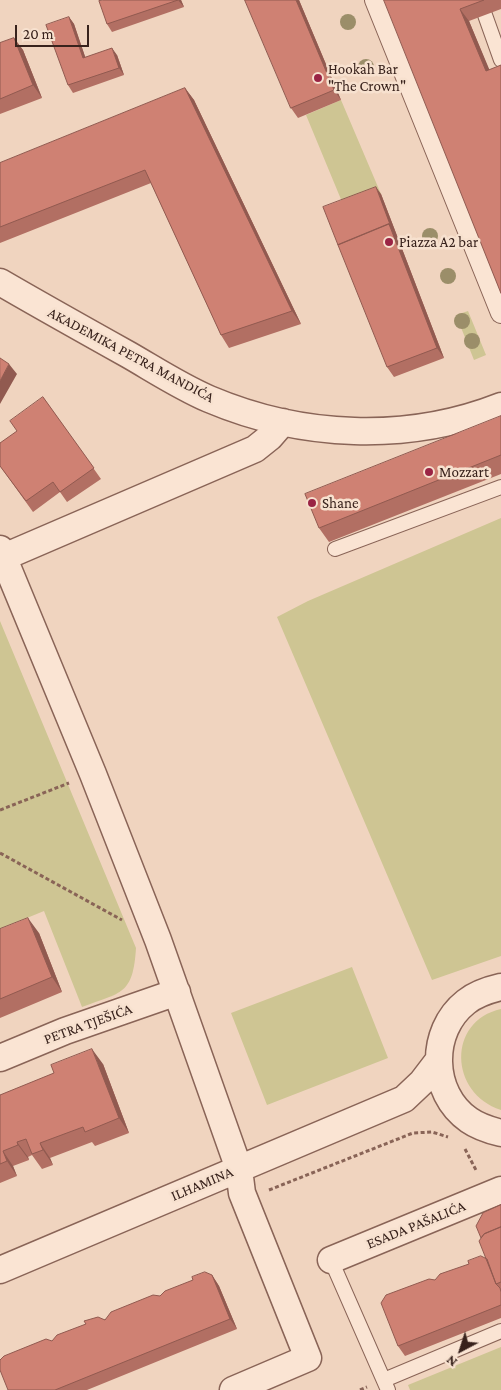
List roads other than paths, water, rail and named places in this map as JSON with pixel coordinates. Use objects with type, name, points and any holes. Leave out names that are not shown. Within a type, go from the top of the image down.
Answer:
[{"type":"street","points":[[375,0],[501,313]]},
{"type":"street","name":"AKADEMIKA PETRA MANDIĆA","points":[[0,282],[182,386],[234,408],[283,422],[340,431],[395,431],[442,424],[501,406]]},
{"type":"street","points":[[233,1390],[308,1358],[245,1200],[239,1169],[177,992],[93,774],[2,553],[255,449],[270,437],[283,422]]},
{"type":"street","points":[[501,987],[483,992],[465,1002],[452,1017],[442,1035],[438,1061],[442,1084],[453,1104],[467,1119],[485,1129],[501,1133]]},
{"type":"street","name":"PETRA TJEŠIĆA","points":[[0,1058],[65,1032],[177,992]]},
{"type":"street","name":"ILHAMINA","points":[[0,1270],[404,1099],[422,1082],[438,1061]]},
{"type":"street","name":"ILHAMINA","points":[[404,1099],[430,1098],[453,1104]]},
{"type":"street","name":"ESADA PAŠALIĆA","points":[[331,1260],[494,1193]]},
{"type":"lane","points":[[485,15],[497,37],[501,60]]},
{"type":"lane","points":[[335,549],[501,487]]},
{"type":"lane","points":[[331,1260],[386,1385],[501,1331]]},
{"type":"place","name":"Hookah Bar \"The Crown\"","points":[[318,78]]},
{"type":"place","name":"Piazza A2 bar","points":[[389,242]]},
{"type":"place","name":"Mozzart","points":[[429,472]]},
{"type":"place","name":"Shane","points":[[312,503]]}]
